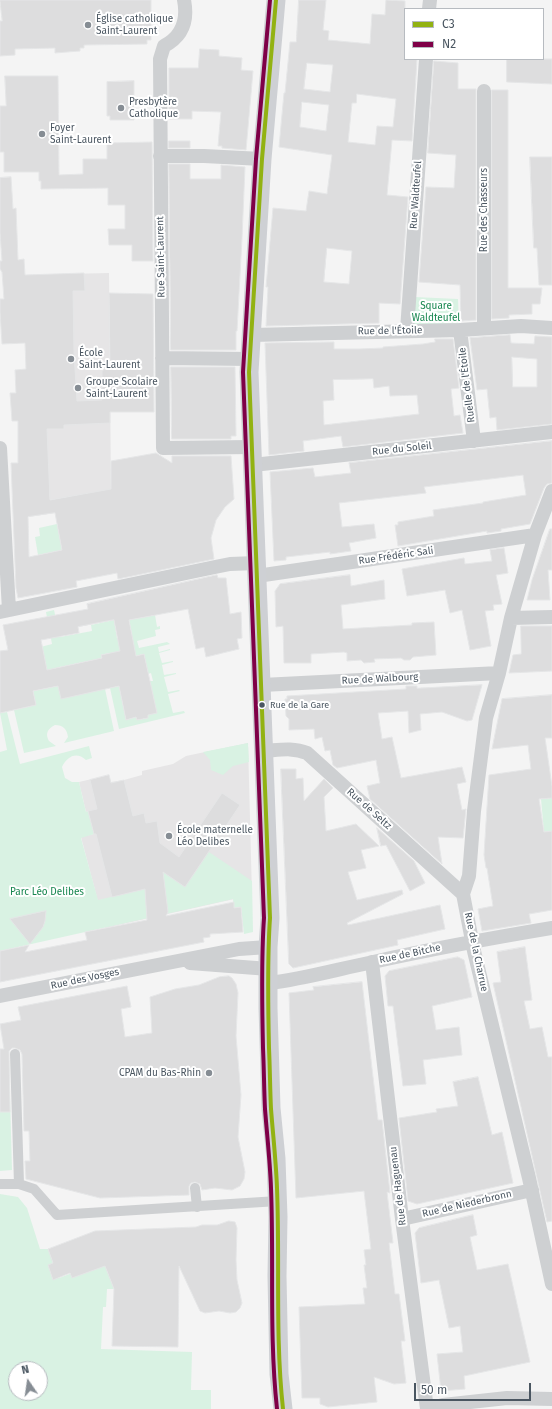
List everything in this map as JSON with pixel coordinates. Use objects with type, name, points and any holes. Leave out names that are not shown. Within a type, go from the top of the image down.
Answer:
[{"type":"main road","points":[[276,0],[262,159],[249,372],[270,918],[268,948],[272,1108],[278,1201],[277,1276],[279,1374],[283,1409]]},
{"type":"street","name":"Rue Saint-Laurent","points":[[184,0],[186,15],[185,24],[182,31],[172,41],[164,46],[160,59],[163,448],[252,456]]},
{"type":"street","name":"Rue Waldteufel","points":[[407,330],[426,60]]},
{"type":"street","name":"Rue des Chasseurs","points":[[484,91],[484,328]]},
{"type":"street","points":[[160,156],[204,156],[262,159]]},
{"type":"street","name":"Rue de l'Étoile","points":[[252,335],[407,330],[460,330],[521,326],[552,328]]},
{"type":"street","name":"Ruelle de l'Étoile","points":[[460,330],[474,441]]},
{"type":"street","points":[[162,358],[250,358]]},
{"type":"street","name":"Rue du Soleil","points":[[252,456],[474,441],[552,432]]},
{"type":"street","points":[[0,448],[4,611],[230,564],[256,569]]},
{"type":"street","name":"Rue de la Charrue","points":[[552,491],[535,535],[520,584],[499,673],[486,718],[474,811],[469,876],[463,894],[472,941],[532,1190],[552,1284]]},
{"type":"street","name":"Rue Frédéric Sali","points":[[256,569],[535,535]]},
{"type":"street","points":[[511,618],[552,617]]},
{"type":"street","name":"Rue de Walbourg","points":[[262,684],[499,673]]},
{"type":"street","name":"Rue de Seltz","points":[[264,751],[291,749],[307,753],[463,894]]},
{"type":"street","name":"Rue de Bitche","points":[[269,976],[287,981],[472,941],[552,928]]},
{"type":"street","name":"Rue des Vosges","points":[[0,996],[170,961],[239,949],[268,948]]},
{"type":"street","name":"Rue des Vosges","points":[[170,961],[269,976]]},
{"type":"street","name":"Rue de Haguenau","points":[[372,962],[402,1219],[427,1409]]},
{"type":"street","points":[[15,1054],[19,1184]]},
{"type":"street","points":[[0,1184],[19,1184],[34,1189],[56,1215],[278,1201]]},
{"type":"street","points":[[195,1188],[197,1207]]},
{"type":"street","name":"Rue de Niederbronn","points":[[402,1219],[532,1190]]},
{"type":"street","points":[[430,1409],[444,1405],[507,1398],[544,1402]]},
{"type":"shaded area","name":"Groupe Scolaire Saint-Laurent","points":[[109,273],[111,490],[50,500],[25,275]]},
{"type":"shaded area","name":"École maternelle Léo Delibes","points":[[248,743],[252,895],[105,928],[81,837],[94,834],[88,811],[86,812],[79,782],[109,775],[111,782],[124,780],[142,775],[142,771],[173,764],[186,756]]},
{"type":"green space","name":"Square Waldteufel","points":[[415,297],[458,299],[459,326],[413,326]]},
{"type":"green space","points":[[57,524],[62,550],[38,555],[35,537],[40,536],[39,528]]},
{"type":"green space","points":[[54,610],[60,637],[92,631],[91,625],[114,620],[117,638],[127,636],[132,634],[129,620],[155,615],[157,627],[160,626],[160,629],[155,630],[156,636],[137,641],[139,648],[167,642],[170,644],[158,647],[159,652],[170,649],[159,653],[162,663],[173,661],[162,665],[164,675],[176,674],[164,677],[168,692],[180,691],[168,694],[173,713],[184,711],[185,713],[119,729],[110,688],[119,686],[126,720],[136,717],[137,720],[148,718],[150,681],[153,681],[151,673],[148,674],[144,654],[131,657],[110,656],[109,653],[101,655],[102,658],[60,667],[24,678],[0,665],[33,649],[52,644],[46,612]]},
{"type":"green space","points":[[58,686],[105,689],[114,731],[64,743],[68,737],[67,732],[64,728],[55,725],[50,728],[47,736],[49,741],[56,746],[24,753],[14,710],[36,705],[33,691]]},
{"type":"green space","name":"Parc Léo Delibes","points":[[7,712],[20,764],[89,746],[92,758],[86,760],[79,756],[72,756],[66,760],[62,767],[65,778],[72,782],[79,782],[86,812],[88,811],[94,834],[81,838],[98,900],[145,889],[146,907],[166,898],[160,855],[167,875],[185,887],[209,852],[252,881],[253,932],[244,934],[241,907],[234,908],[233,899],[0,951],[0,752],[7,750],[0,713]]},
{"type":"green space","points":[[248,743],[249,762],[233,766],[223,775],[211,770],[210,760],[203,752]]},
{"type":"green space","points":[[552,798],[552,831],[544,832],[541,799]]},
{"type":"green space","points":[[0,1061],[9,1061],[12,1170],[0,1171]]},
{"type":"green space","points":[[0,1194],[18,1197],[27,1208],[40,1249],[48,1249],[59,1278],[104,1261],[114,1289],[107,1289],[106,1307],[103,1307],[101,1349],[192,1352],[191,1390],[211,1390],[211,1409],[0,1409]]},
{"type":"building","name":"Église catholique Saint-Laurent","points":[[0,0],[151,0],[151,40],[147,40],[147,44],[84,45],[84,48],[80,48],[80,51],[55,53],[55,48],[15,49],[15,55],[0,56],[0,21],[2,21]]},
{"type":"building","points":[[299,0],[326,0],[323,30],[329,31],[328,40],[370,44],[372,14],[385,15],[386,0],[405,1],[404,60],[417,60],[412,141],[392,140],[387,195],[408,197],[400,304],[379,303],[379,323],[266,326],[268,287],[266,287],[273,208],[306,211],[309,191],[327,194],[332,155],[279,147],[290,42],[296,42]],"holes":[[[307,63],[333,65],[330,92],[304,89]],[[357,94],[396,99],[393,127],[377,126],[375,145],[348,142],[352,103],[356,103]],[[302,102],[329,105],[326,131],[300,127]],[[327,248],[352,251],[349,284],[324,282]]]},
{"type":"building","points":[[200,49],[219,50],[219,56],[242,58],[241,70],[253,71],[246,150],[222,148],[222,146],[218,146],[221,112],[192,111],[192,119],[169,119],[169,68],[198,68]]},
{"type":"building","points":[[552,59],[552,84],[507,82],[507,60]]},
{"type":"building","points":[[434,61],[458,63],[458,89],[476,89],[476,320],[461,321],[460,285],[419,282],[426,187],[454,188],[456,155],[428,153]]},
{"type":"building","points":[[5,76],[58,76],[59,175],[83,174],[83,159],[107,159],[107,143],[152,142],[153,261],[132,261],[132,245],[109,245],[108,229],[125,229],[125,205],[108,205],[108,188],[41,189],[39,172],[4,172],[4,152],[0,152],[0,106],[6,106]]},
{"type":"building","name":"Presbytère Catholique","points":[[134,81],[134,120],[110,120],[110,116],[107,116],[107,82]]},
{"type":"building","points":[[492,90],[508,90],[508,288],[542,288],[540,304],[532,304],[532,314],[509,315],[509,318],[492,319]]},
{"type":"building","points":[[169,141],[190,141],[190,148],[169,148]]},
{"type":"building","points":[[530,157],[552,157],[552,285],[539,285],[537,248],[534,248]]},
{"type":"building","points":[[169,164],[190,164],[190,179],[221,179],[221,165],[245,167],[236,350],[171,350]]},
{"type":"building","points":[[11,177],[13,209],[16,208],[18,260],[24,259],[25,275],[84,273],[85,291],[73,291],[74,353],[77,401],[102,400],[102,371],[110,365],[109,293],[153,294],[154,412],[110,412],[110,423],[64,425],[64,429],[47,429],[50,500],[111,489],[111,461],[156,453],[172,463],[172,456],[231,456],[234,499],[225,507],[216,520],[211,538],[214,559],[118,579],[117,573],[76,581],[77,587],[18,598],[16,588],[11,463],[18,463],[18,421],[12,421],[10,393],[16,393],[15,370],[26,369],[25,343],[2,344],[0,299],[4,299],[2,272],[0,269],[0,261],[2,261],[0,233],[0,178]],"holes":[[[55,513],[62,550],[29,557],[28,517]]]},
{"type":"building","points":[[510,335],[511,343],[534,344],[535,336],[552,337],[552,424],[497,430],[496,417],[490,418],[487,389],[477,390],[470,338]],"holes":[[[512,357],[537,359],[537,387],[513,387]]]},
{"type":"building","points":[[435,339],[453,339],[459,388],[451,389],[454,416],[460,415],[463,433],[343,447],[341,436],[303,441],[304,451],[269,455],[265,343],[334,342],[334,349],[359,349],[383,348],[435,342]],"holes":[[[373,379],[374,388],[389,386],[390,396],[417,395],[419,414],[324,425],[323,401],[334,400],[333,380]]]},
{"type":"building","points":[[171,367],[235,367],[236,436],[231,436],[231,439],[172,439]]},
{"type":"building","points":[[552,441],[552,483],[547,484],[544,488],[530,524],[501,529],[501,531],[487,533],[487,531],[398,546],[395,525],[398,525],[398,522],[434,516],[433,510],[526,495],[523,475],[424,487],[426,493],[339,503],[342,527],[374,524],[376,538],[349,543],[351,551],[286,557],[286,560],[274,561],[270,472],[313,468],[315,477],[351,473],[349,463]]},
{"type":"building","points":[[550,529],[552,529],[552,570],[548,570],[550,600],[527,600],[532,580]]},
{"type":"building","points":[[504,548],[508,573],[496,575],[502,604],[493,605],[494,610],[485,611],[491,646],[470,650],[462,610],[450,613],[445,590],[407,596],[402,569],[464,558],[465,564],[492,561],[490,550]]},
{"type":"building","points":[[217,575],[218,578],[226,578],[230,614],[241,612],[242,638],[237,639],[239,649],[206,657],[204,647],[196,649],[188,609],[129,620],[136,656],[144,654],[157,713],[148,715],[148,718],[137,720],[136,717],[126,720],[119,686],[61,699],[58,686],[33,691],[36,705],[0,713],[0,651],[8,650],[3,625],[88,609],[87,604]],"holes":[[[114,620],[120,651],[101,655],[102,658],[47,670],[41,640],[79,633],[78,627]]]},
{"type":"building","points":[[350,575],[351,586],[384,580],[385,599],[341,605],[343,629],[412,625],[412,623],[434,622],[436,655],[413,657],[410,660],[404,660],[401,658],[374,659],[375,662],[364,663],[361,660],[347,661],[347,653],[344,652],[311,654],[311,663],[284,663],[283,626],[276,627],[275,591],[280,584]]},
{"type":"building","points":[[521,626],[552,626],[552,671],[509,673],[513,655],[521,654]]},
{"type":"building","points":[[482,685],[472,720],[467,721],[442,712],[420,714],[421,730],[409,733],[408,711],[378,713],[382,739],[392,737],[401,778],[462,767],[466,782],[457,784],[462,810],[466,809],[463,838],[438,837],[442,864],[370,799],[367,786],[380,783],[376,760],[337,768],[333,765],[330,750],[325,751],[322,737],[315,739],[314,729],[289,730],[289,719],[286,716],[285,699],[287,699],[287,696],[406,689],[406,686],[417,686],[417,688]]},
{"type":"building","points":[[552,695],[552,738],[545,738],[552,786],[552,798],[539,799],[544,832],[552,831],[552,910],[529,914],[531,923],[482,931],[478,909],[493,906],[484,855],[489,775],[531,769],[528,745],[492,749],[502,699]]},
{"type":"building","points":[[281,769],[296,769],[296,779],[303,778],[304,801],[324,779],[333,788],[324,797],[326,831],[356,824],[379,846],[361,850],[366,868],[348,872],[357,900],[402,890],[403,894],[347,923],[348,925],[440,905],[445,929],[397,940],[398,945],[293,968],[289,964]]},
{"type":"building","points":[[109,775],[111,783],[124,780],[133,816],[144,813],[146,823],[157,821],[160,843],[179,857],[222,793],[240,805],[185,887],[163,872],[168,912],[166,916],[234,902],[234,908],[241,907],[243,932],[210,934],[210,937],[203,938],[204,942],[0,982],[0,951],[29,945],[25,952],[87,940],[85,932],[147,920],[145,889],[112,897],[96,834],[94,834],[88,811],[97,809],[90,780]]},
{"type":"building","points":[[377,828],[414,861],[425,883],[410,891],[386,845],[381,846]]},
{"type":"building","points":[[46,911],[43,927],[30,944],[10,919]]},
{"type":"building","points":[[525,947],[532,1000],[524,1001],[530,1029],[542,1027],[548,1057],[552,1057],[552,1221],[547,1222],[493,983],[501,982],[497,952]]},
{"type":"building","points":[[458,957],[464,960],[472,997],[432,1006],[436,1030],[459,1027],[462,1055],[423,1060],[426,1084],[403,1086],[393,1006],[388,1006],[385,976],[389,971]]},
{"type":"building","points":[[229,976],[236,984],[238,993],[236,1036],[241,1095],[238,1137],[245,1172],[244,1179],[240,1186],[232,1190],[215,1188],[202,1190],[200,1184],[195,1182],[191,1183],[189,1186],[189,1195],[100,1198],[26,1179],[25,1161],[30,1161],[29,1131],[24,1131],[22,1054],[20,1050],[15,1048],[12,1048],[9,1051],[10,1112],[0,1112],[0,1049],[4,1049],[0,1024],[21,1020],[18,1007],[127,986],[131,1007],[121,1009],[125,1037],[152,1033],[150,997],[175,989],[199,985],[219,977]]},
{"type":"building","points":[[362,982],[378,1120],[382,1120],[390,1193],[387,1192],[393,1243],[389,1243],[395,1294],[399,1294],[405,1341],[401,1341],[406,1383],[394,1384],[374,1377],[377,1402],[328,1407],[320,1404],[320,1398],[302,1398],[299,1307],[365,1304],[363,1288],[367,1288],[364,1250],[371,1249],[364,1191],[296,1198],[289,993],[314,990],[313,987]]},
{"type":"building","points":[[478,1077],[492,1135],[502,1132],[513,1183],[417,1204],[408,1201],[399,1118],[437,1112],[436,1109],[458,1106],[453,1082]]},
{"type":"building","points":[[473,1215],[477,1235],[470,1237],[477,1270],[508,1264],[530,1362],[464,1376],[465,1389],[441,1391],[437,1354],[463,1352],[460,1326],[449,1328],[439,1280],[421,1283],[415,1233],[419,1228]]},
{"type":"building","points":[[229,1221],[235,1222],[237,1228],[236,1260],[237,1280],[242,1303],[240,1308],[236,1312],[230,1313],[219,1311],[205,1313],[200,1311],[179,1266],[178,1347],[112,1346],[114,1289],[105,1266],[72,1278],[70,1273],[53,1280],[48,1265],[53,1263],[48,1249],[95,1231],[196,1227],[202,1225],[217,1225]]},
{"type":"transit line","name":"N2","points":[[270,0],[256,159],[243,372],[264,918],[262,967],[263,1048],[265,1109],[271,1188],[272,1326],[277,1409]]},
{"type":"transit line","name":"C3","points":[[276,0],[262,159],[249,372],[270,918],[268,967],[269,1048],[271,1109],[277,1188],[278,1326],[283,1409]]},
{"type":"place","name":"Église catholique Saint-Laurent","points":[[88,25]]},
{"type":"place","name":"Presbytère Catholique","points":[[121,108]]},
{"type":"place","name":"Foyer Saint-Laurent","points":[[42,134]]},
{"type":"place","name":"École Saint-Laurent","points":[[71,359]]},
{"type":"place","name":"Groupe Scolaire Saint-Laurent","points":[[78,388]]},
{"type":"place","name":"Rue de la Gare","points":[[262,705]]},
{"type":"place","name":"École maternelle Léo Delibes","points":[[169,836]]},
{"type":"place","name":"CPAM du Bas-Rhin","points":[[209,1073]]}]
